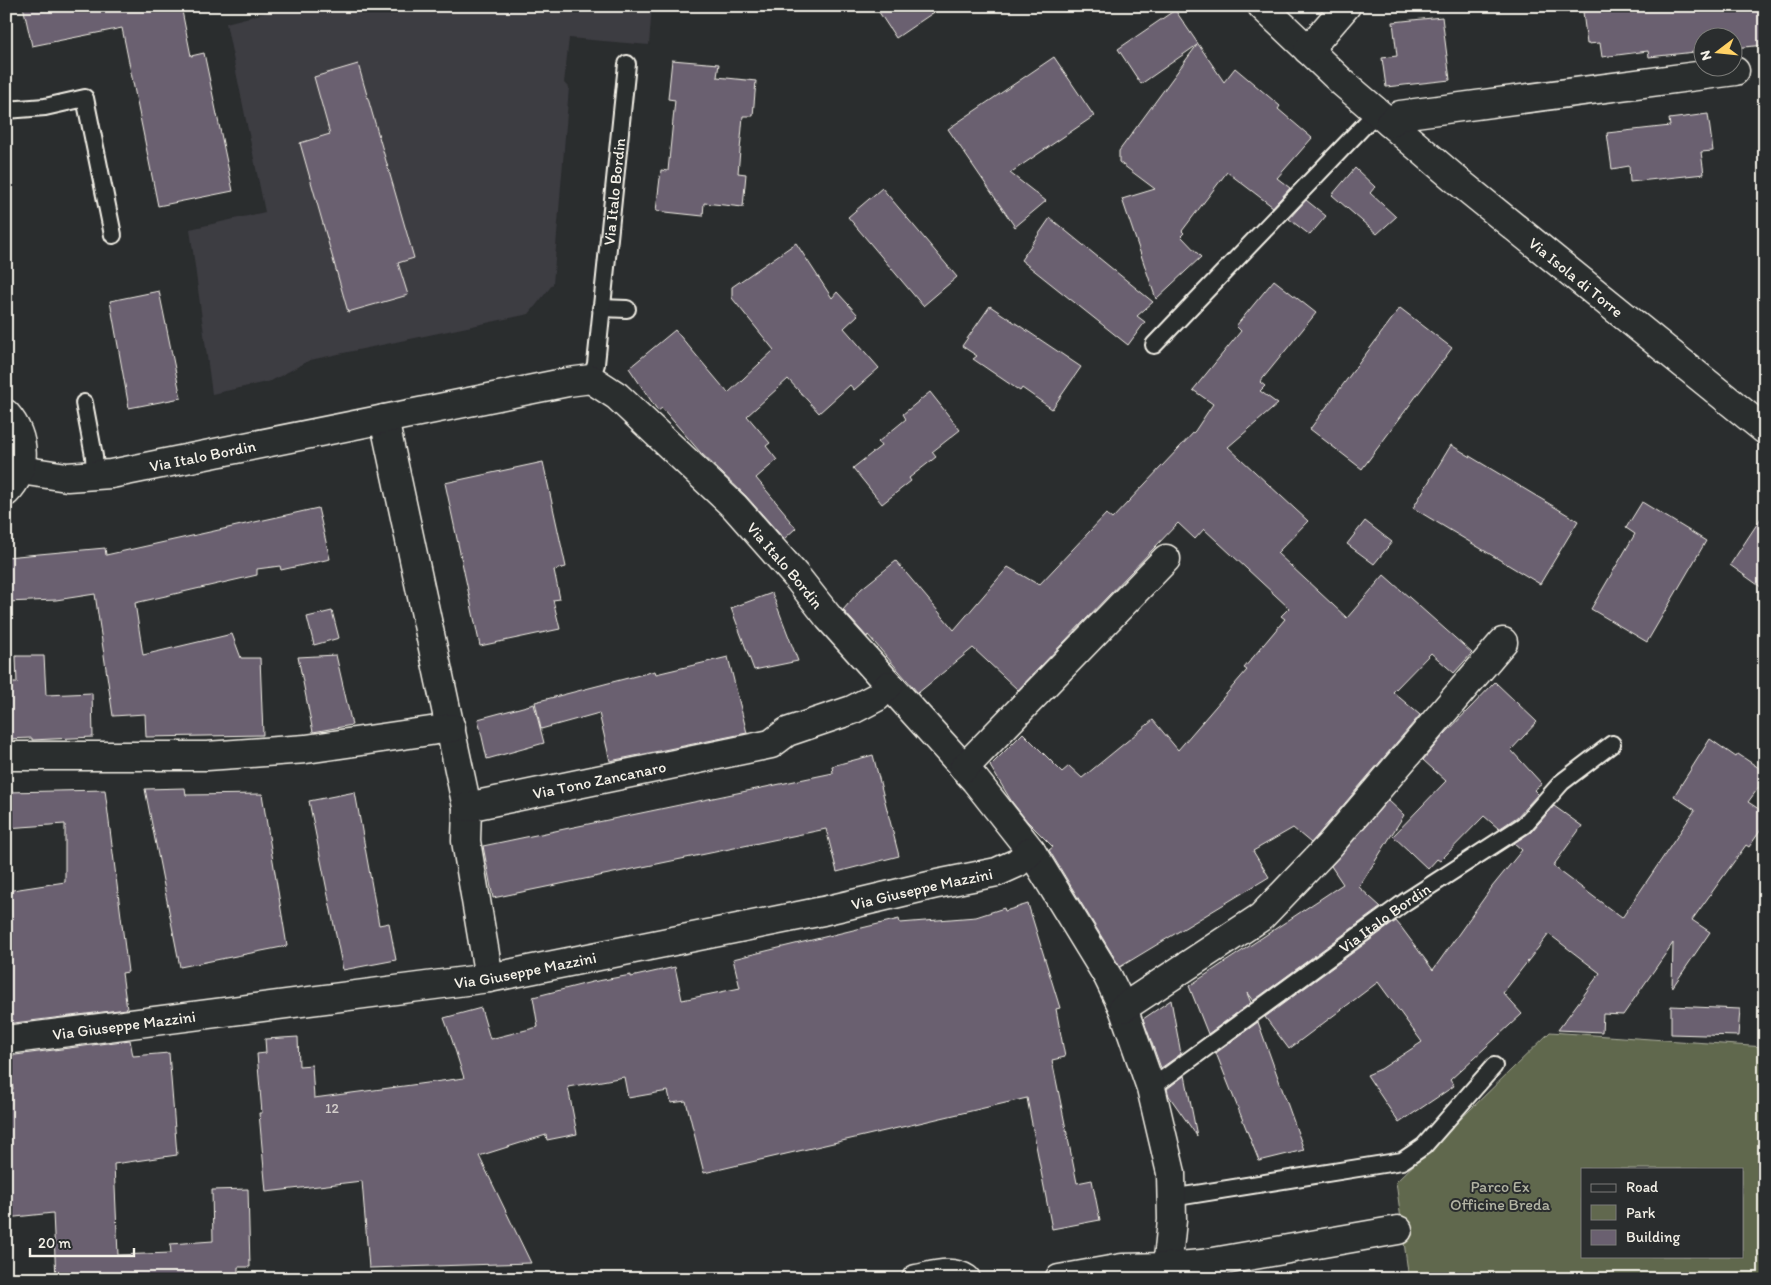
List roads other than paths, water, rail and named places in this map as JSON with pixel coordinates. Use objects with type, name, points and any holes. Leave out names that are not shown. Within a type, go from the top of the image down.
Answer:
[{"type":"street","name":"Via Isola di Torre","points":[[1262,6],[1383,117],[1462,184],[1765,430]]},
{"type":"street","points":[[1308,50],[1346,6]]},
{"type":"street","points":[[1383,117],[1694,77]]},
{"type":"street","name":"Via Italo Bordin","points":[[13,481],[111,474],[568,382],[591,380],[617,396],[735,507],[889,685],[975,780],[1031,851],[1108,977],[1124,1008],[1151,1088],[1171,1173],[1172,1220],[1166,1273]]},
{"type":"street","points":[[6,414],[16,427],[21,441],[22,456],[13,481]]},
{"type":"street","points":[[384,419],[467,807],[466,841],[489,978]]},
{"type":"street","points":[[964,768],[1166,559]]},
{"type":"street","points":[[1124,1008],[1261,917],[1329,846],[1503,642]]},
{"type":"street","name":"Via Tono Zancanaro","points":[[467,807],[771,744],[787,732],[852,710],[877,697],[889,685]]},
{"type":"street","points":[[6,756],[207,756],[306,749],[451,728]]},
{"type":"street","name":"Via Giuseppe Mazzini","points":[[6,1040],[489,978],[814,913],[997,872],[1017,863],[1031,851]]},
{"type":"street","points":[[1059,1279],[1122,1268],[1166,1273],[1202,1264],[1398,1230]]},
{"type":"street","points":[[916,1279],[950,1273],[958,1274],[966,1279]]},
{"type":"lane","name":"Via Italo Bordin","points":[[591,380],[596,364],[627,64]]},
{"type":"lane","points":[[6,110],[44,106],[85,98],[112,235]]},
{"type":"lane","points":[[1154,345],[1383,117]]},
{"type":"lane","points":[[601,308],[627,309]]},
{"type":"lane","points":[[84,404],[94,456],[95,476]]},
{"type":"lane","name":"Via Italo Bordin","points":[[1151,1088],[1405,902],[1524,825],[1562,782],[1612,744]]},
{"type":"lane","points":[[1171,1198],[1402,1161],[1424,1146],[1494,1066]]},
{"type":"park label","name":"Parco Ex Officine Breda","points":[[1500,1195]]}]
